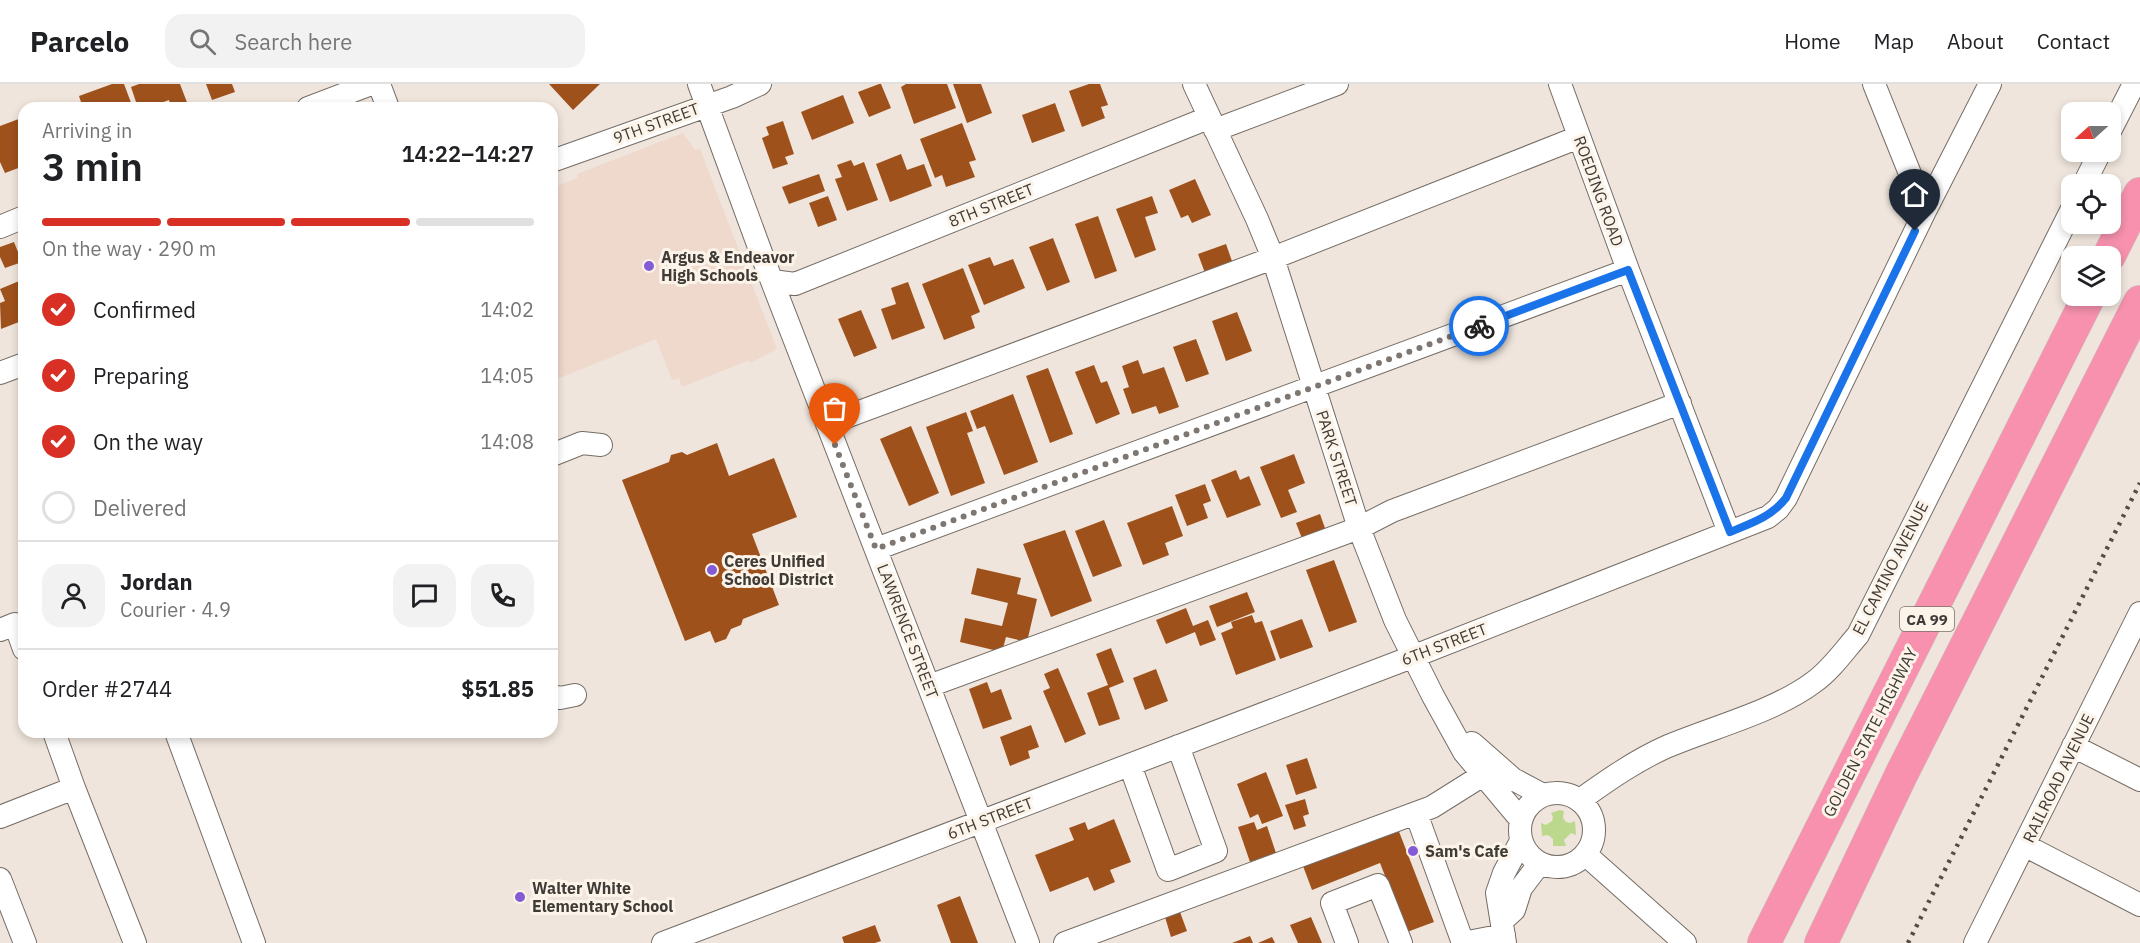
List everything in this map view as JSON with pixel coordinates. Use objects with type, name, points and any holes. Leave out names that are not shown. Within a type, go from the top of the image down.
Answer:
[{"type":"highway","points":[[2114,246],[2140,194]]},
{"type":"highway","name":"CA 99","points":[[1821,943],[1902,773],[2140,302]]},
{"type":"highway","name":"GOLDEN STATE HIGHWAY","points":[[1764,943],[2084,306]]},
{"type":"highway","points":[[1743,943],[1838,797]]},
{"type":"street","points":[[324,102],[371,84]]},
{"type":"street","points":[[379,84],[386,102]]},
{"type":"street","name":"9TH STREET","points":[[558,158],[703,94],[760,84]]},
{"type":"street","name":"PARK STREET","points":[[1194,84],[1273,258],[1359,528],[1391,611],[1412,657],[1464,752],[1483,775],[1521,831]]},
{"type":"street","name":"8TH STREET","points":[[772,281],[795,284],[1211,124],[1337,84]]},
{"type":"street","name":"ROEDING ROAD","points":[[1560,84],[1628,270],[1730,532]]},
{"type":"street","points":[[1874,84],[1925,211]]},
{"type":"street","name":"6TH STREET","points":[[663,943],[1412,657],[1768,517],[1786,498],[1925,211],[1990,84]]},
{"type":"street","points":[[2121,109],[2134,84]]},
{"type":"street","name":"LAWRENCE STREET","points":[[703,94],[772,281],[1028,943]]},
{"type":"street","points":[[827,424],[1273,258],[1579,137]]},
{"type":"street","points":[[0,227],[18,220]]},
{"type":"street","name":"EL CAMINO AVENUE","points":[[1580,800],[1627,767],[1647,757],[1794,694],[1814,682],[1843,654],[1858,635],[2061,231]]},
{"type":"street","points":[[876,549],[1628,270]]},
{"type":"street","points":[[0,373],[18,366]]},
{"type":"street","points":[[929,686],[1359,528],[1392,512],[1680,403]]},
{"type":"street","points":[[558,453],[582,443],[601,445]]},
{"type":"street","name":"RAILROAD AVENUE","points":[[1975,943],[2140,613]]},
{"type":"street","points":[[0,630],[15,624],[18,632]]},
{"type":"street","points":[[558,698],[575,695]]},
{"type":"street","name":"PARK STREET","points":[[1452,727],[1513,779],[1543,795]]},
{"type":"street","points":[[56,738],[135,943]]},
{"type":"street","points":[[178,738],[254,943]]},
{"type":"street","points":[[1130,765],[1168,870],[1216,851],[1178,746]]},
{"type":"street","points":[[2073,746],[2140,780]]},
{"type":"street","points":[[1065,943],[1432,807],[1483,775]]},
{"type":"street","points":[[0,817],[74,788]]},
{"type":"street","points":[[1504,933],[1497,893],[1529,805],[1543,795],[1560,792],[1569,794],[1580,800],[1594,821],[1594,834],[1586,854],[1574,864],[1561,867],[1548,867],[1527,853],[1521,831]]},
{"type":"street","points":[[1416,813],[1463,943],[1504,933]]},
{"type":"street","points":[[2024,845],[2140,905]]},
{"type":"street","points":[[1586,854],[1685,943]]},
{"type":"street","points":[[1504,933],[1521,888],[1540,863]]},
{"type":"street","points":[[1347,943],[1332,903],[1378,885],[1401,943]]},
{"type":"street","points":[[1,886],[25,943]]},
{"type":"shaded area","name":"Argus & Endeavor High Schools","points":[[683,133],[695,150],[700,149],[777,349],[750,363],[749,360],[682,387],[679,378],[672,380],[656,339],[558,379],[558,186],[578,178],[577,174]]},
{"type":"green space","points":[[1564,811],[1563,818],[1566,822],[1575,821],[1576,835],[1571,833],[1564,840],[1566,846],[1553,846],[1553,839],[1548,835],[1542,836],[1541,823],[1546,825],[1552,821],[1551,813]]},
{"type":"building","points":[[112,84],[124,84],[131,102],[81,102],[79,96]]},
{"type":"building","points":[[139,84],[180,84],[187,102],[170,102],[169,100],[136,102],[131,87]]},
{"type":"building","points":[[206,84],[232,84],[235,92],[212,100]]},
{"type":"building","points":[[549,84],[600,84],[573,110]]},
{"type":"building","points":[[879,84],[891,108],[869,117],[858,92]]},
{"type":"building","points":[[906,84],[947,84],[956,108],[914,124],[901,87]]},
{"type":"building","points":[[953,84],[981,84],[992,113],[967,123]]},
{"type":"building","points":[[1089,84],[1100,84],[1108,105],[1101,107],[1105,118],[1082,127],[1069,91]]},
{"type":"building","points":[[843,95],[854,123],[812,140],[801,112]]},
{"type":"building","points":[[1055,103],[1065,131],[1032,143],[1022,115]]},
{"type":"building","points":[[18,119],[18,168],[5,173],[0,162],[0,126]]},
{"type":"building","points":[[783,121],[794,154],[785,157],[788,164],[773,169],[762,138],[769,135],[766,127]]},
{"type":"building","points":[[962,123],[976,160],[969,162],[975,177],[946,187],[942,175],[935,178],[920,139]]},
{"type":"building","points":[[901,154],[907,170],[924,164],[932,186],[890,202],[876,164]]},
{"type":"building","points":[[851,160],[854,166],[864,162],[878,200],[847,211],[835,179],[842,177],[837,165]]},
{"type":"building","points":[[819,174],[825,191],[789,204],[782,187]]},
{"type":"building","points":[[1195,179],[1211,215],[1192,223],[1188,215],[1181,218],[1169,190]]},
{"type":"building","points":[[828,196],[837,220],[818,227],[809,203]]},
{"type":"building","points":[[1152,196],[1158,213],[1145,217],[1156,250],[1135,258],[1116,209]]},
{"type":"building","points":[[1098,216],[1117,271],[1095,279],[1075,224]]},
{"type":"building","points":[[1053,238],[1070,282],[1047,291],[1029,247]]},
{"type":"building","points":[[14,242],[18,252],[18,263],[5,268],[0,257],[0,247]]},
{"type":"building","points":[[1226,244],[1233,264],[1205,273],[1198,254]]},
{"type":"building","points":[[990,257],[994,266],[1013,259],[1025,288],[984,305],[968,265]]},
{"type":"building","points":[[963,268],[980,312],[971,316],[975,328],[944,340],[922,284]]},
{"type":"building","points":[[18,282],[18,322],[1,329],[0,303],[5,301],[0,289]]},
{"type":"building","points":[[908,282],[925,328],[892,340],[881,309],[896,304],[891,288]]},
{"type":"building","points":[[861,310],[877,348],[854,357],[838,319]]},
{"type":"building","points":[[1237,312],[1252,351],[1226,361],[1212,321]]},
{"type":"building","points":[[1196,339],[1209,374],[1186,382],[1173,347]]},
{"type":"building","points":[[1138,360],[1143,374],[1164,367],[1179,407],[1159,414],[1156,406],[1132,414],[1123,389],[1129,387],[1122,366]]},
{"type":"building","points":[[1094,365],[1101,383],[1107,381],[1120,414],[1096,424],[1075,372]]},
{"type":"building","points":[[1048,368],[1073,434],[1050,443],[1026,376]]},
{"type":"building","points":[[1013,394],[1038,462],[1004,475],[985,426],[977,429],[970,411]]},
{"type":"building","points":[[966,412],[973,431],[967,433],[985,483],[951,496],[926,427]]},
{"type":"building","points":[[911,426],[939,493],[909,506],[880,439]]},
{"type":"building","name":"Ceres Unified School District","points":[[717,443],[729,476],[774,458],[797,517],[752,534],[779,605],[743,619],[741,625],[731,629],[726,639],[715,643],[710,631],[685,641],[622,480],[669,462],[671,455],[682,452],[687,455]]},
{"type":"building","points":[[1294,454],[1305,483],[1288,490],[1297,512],[1281,518],[1260,467]]},
{"type":"building","points":[[1236,470],[1240,480],[1249,476],[1261,505],[1227,518],[1211,480]]},
{"type":"building","points":[[1205,484],[1211,501],[1203,504],[1208,518],[1187,526],[1175,495]]},
{"type":"building","points":[[1172,506],[1183,536],[1165,543],[1169,555],[1143,565],[1127,523]]},
{"type":"building","points":[[1320,514],[1326,531],[1303,541],[1296,523]]},
{"type":"building","points":[[1104,520],[1122,566],[1093,577],[1075,531]]},
{"type":"building","points":[[1065,530],[1092,601],[1051,617],[1023,544]]},
{"type":"building","points":[[1334,560],[1357,622],[1329,632],[1306,570]]},
{"type":"building","points":[[977,568],[1021,578],[1017,594],[1037,599],[1027,642],[1006,637],[1002,652],[960,642],[965,618],[1002,626],[1008,603],[971,594]]},
{"type":"building","points":[[1247,592],[1255,612],[1217,627],[1209,606]]},
{"type":"building","points":[[1186,608],[1193,626],[1208,620],[1216,640],[1200,646],[1195,632],[1166,644],[1156,620]]},
{"type":"building","points":[[1252,615],[1255,623],[1262,621],[1276,660],[1236,675],[1221,633],[1233,628],[1231,622]]},
{"type":"building","points":[[1302,619],[1313,647],[1280,659],[1270,631]]},
{"type":"building","points":[[1111,648],[1124,682],[1109,688],[1120,719],[1099,726],[1087,693],[1108,685],[1096,654]]},
{"type":"building","points":[[1058,668],[1086,734],[1065,743],[1043,691],[1050,688],[1044,674]]},
{"type":"building","points":[[1156,669],[1168,701],[1145,710],[1133,678]]},
{"type":"building","points":[[987,682],[991,693],[1001,689],[1012,719],[983,729],[969,689]]},
{"type":"building","points":[[1031,725],[1039,747],[1028,751],[1030,758],[1010,766],[1000,737]]},
{"type":"building","points":[[1307,758],[1317,788],[1296,795],[1286,765]]},
{"type":"building","points":[[1266,772],[1283,816],[1262,824],[1258,814],[1250,818],[1237,784]]},
{"type":"building","points":[[1305,799],[1309,814],[1303,816],[1306,826],[1294,830],[1285,805]]},
{"type":"building","points":[[1114,819],[1131,862],[1110,870],[1115,882],[1094,891],[1088,877],[1050,892],[1035,855],[1074,840],[1069,828],[1085,822],[1088,830]]},
{"type":"building","points":[[1254,822],[1257,830],[1267,826],[1276,853],[1250,862],[1238,827]]},
{"type":"building","points":[[1398,829],[1434,922],[1407,932],[1380,863],[1312,890],[1303,866]]},
{"type":"building","points":[[960,896],[978,943],[951,943],[937,905]]},
{"type":"building","points":[[1180,912],[1187,931],[1171,937],[1165,917]]},
{"type":"building","points":[[1311,917],[1322,943],[1298,943],[1290,925]]},
{"type":"building","points":[[875,925],[881,941],[844,943],[842,937]]},
{"type":"building","points":[[1250,936],[1253,943],[1232,943]]},
{"type":"building","points":[[1272,937],[1275,943],[1258,943]]},
{"type":"railway","points":[[1908,943],[2140,483]]},
{"type":"way so far","points":[[835,445],[876,549],[1479,326]]},
{"type":"place","name":"Argus & Endeavor High Schools","points":[[649,266]]},
{"type":"place","name":"Ceres Unified School District","points":[[712,570]]},
{"type":"place","name":"Sam's Cafe","points":[[1413,851]]},
{"type":"place","name":"Walter White Elementary School","points":[[520,897]]},
{"type":"route","points":[[1479,326],[1628,270],[1730,532],[1768,517],[1786,498],[1915,231]]}]
